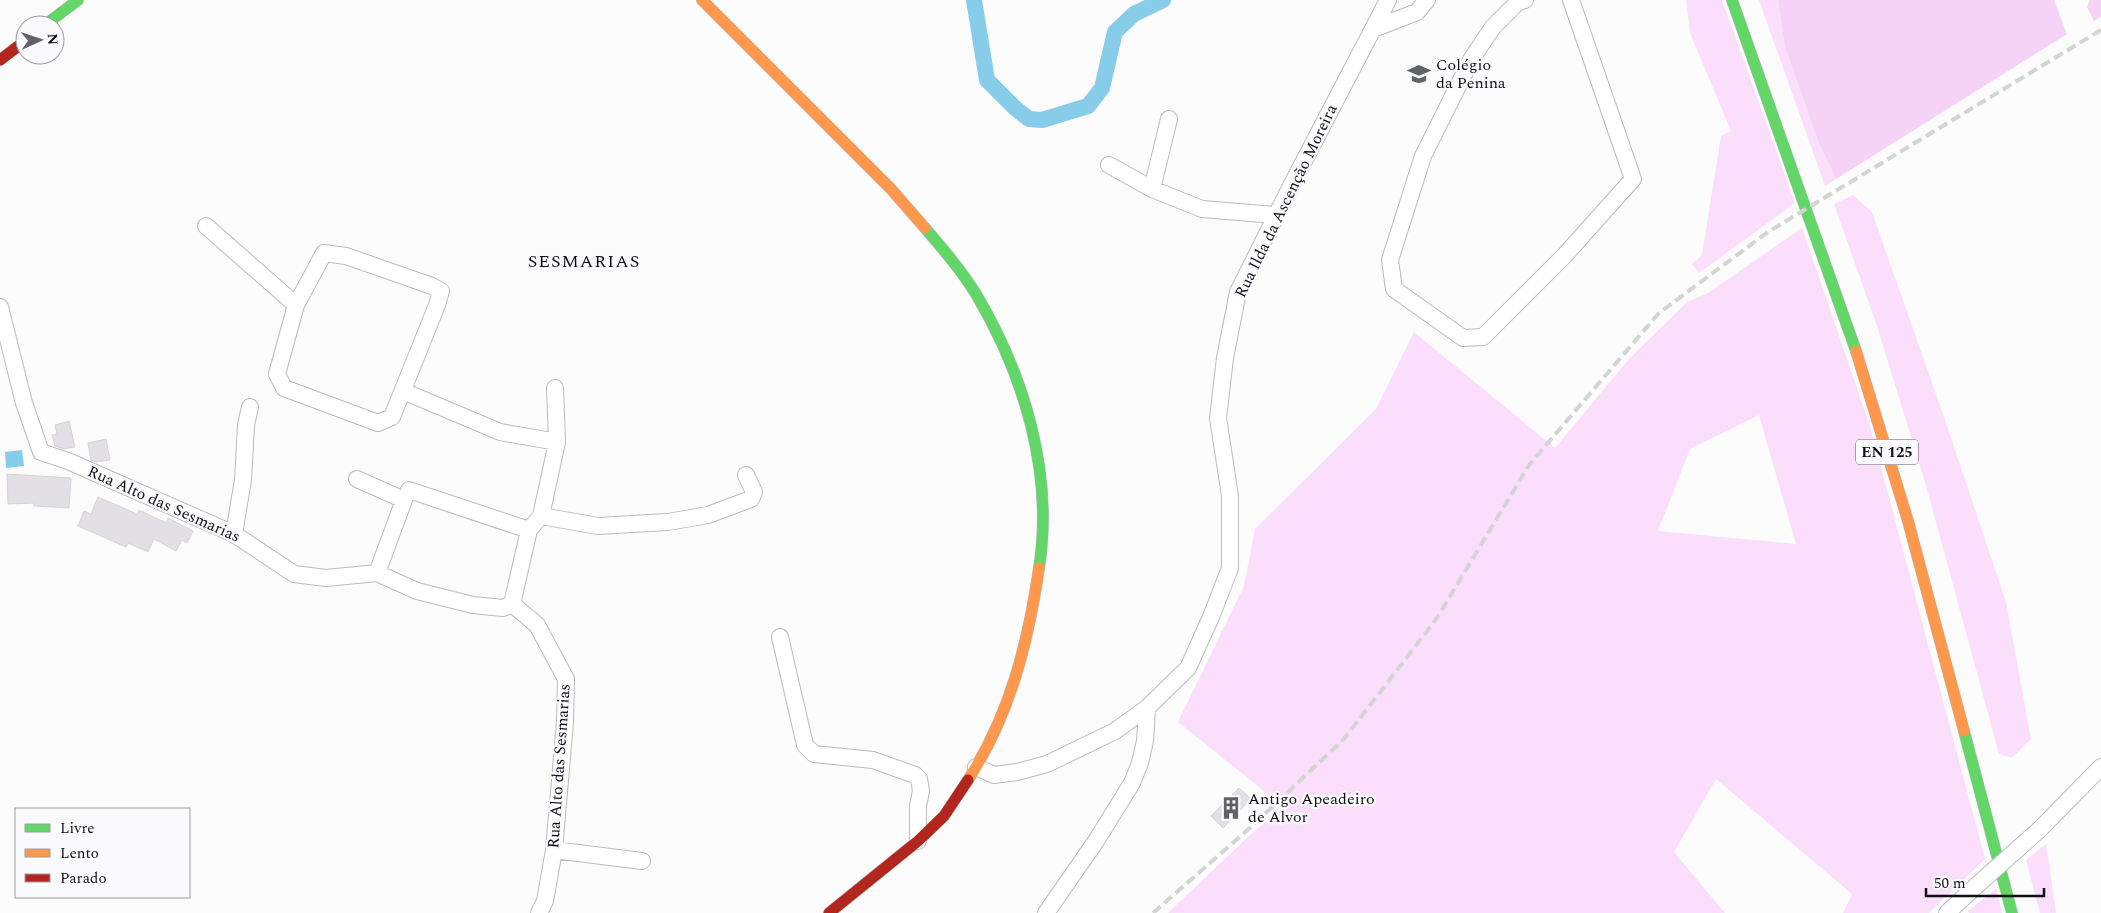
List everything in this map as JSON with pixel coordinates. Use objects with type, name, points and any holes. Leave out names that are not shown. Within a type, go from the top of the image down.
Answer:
[{"type":"main road","points":[[58,15],[78,0]]},
{"type":"main road","points":[[702,0],[891,189],[947,254],[975,293],[1005,348],[1022,394],[1036,442],[1042,493],[1042,550],[1032,615],[1018,673],[998,727],[976,768],[944,816],[918,841],[829,913]]},
{"type":"main road","name":"EN 125","points":[[1731,0],[1834,286],[1876,416],[1908,521],[2012,913]]},
{"type":"main road","points":[[0,60],[15,49]]},
{"type":"main road","points":[[2008,846],[2013,865]]},
{"type":"street","name":"Rua Ilda da Ascenção Moreira","points":[[976,768],[994,775],[1018,772],[1047,764],[1115,731],[1147,708],[1188,668],[1230,568],[1230,496],[1218,418],[1225,358],[1238,292],[1388,0]]},
{"type":"street","points":[[1373,29],[1417,12],[1428,0]]},
{"type":"street","points":[[1525,0],[1518,2],[1493,27],[1472,58],[1424,156],[1390,260],[1394,289],[1463,338],[1484,337],[1564,256],[1633,179],[1571,0]]},
{"type":"street","points":[[1152,189],[1169,119]]},
{"type":"street","points":[[1109,165],[1152,189],[1202,209],[1276,215]]},
{"type":"street","points":[[206,226],[296,305]]},
{"type":"street","points":[[324,253],[346,256],[432,286],[441,291],[403,392],[392,417],[378,423],[284,388],[278,374],[296,305],[324,253]]},
{"type":"street","name":"Rua Alto das Sesmarias","points":[[0,307],[24,403],[41,452],[68,461],[234,534],[294,574],[326,578],[377,573],[417,591],[473,605],[502,608],[512,604],[537,625],[566,679],[565,722],[554,850],[545,901],[539,913]]},
{"type":"street","points":[[512,604],[529,530],[541,516],[557,442],[555,388]]},
{"type":"street","points":[[403,392],[500,432],[557,442]]},
{"type":"street","points":[[234,534],[243,480],[244,443],[250,407]]},
{"type":"street","points":[[541,516],[598,526],[668,522],[708,515],[751,499],[754,492],[746,475]]},
{"type":"street","points":[[357,479],[409,490],[529,530]]},
{"type":"street","points":[[377,573],[409,490]]},
{"type":"street","points":[[780,637],[805,746],[814,754],[873,760],[915,775],[921,791],[918,806],[918,841]]},
{"type":"street","points":[[1046,913],[1096,841],[1132,783],[1140,763],[1145,741],[1147,708]]},
{"type":"street","points":[[1954,910],[1976,886],[2039,830],[2101,767]]},
{"type":"street","points":[[554,850],[642,861]]},
{"type":"shaded area","points":[[1686,0],[1722,0],[1795,203],[1699,273],[1692,264],[1702,255],[1721,136],[1731,131],[1690,33]]},
{"type":"shaded area","points":[[1759,0],[1778,0],[1785,47],[1818,141],[1836,179],[1825,186]]},
{"type":"shaded area","points":[[1778,0],[2054,0],[2067,34],[1836,179],[1818,141],[1785,47]]},
{"type":"shaded area","points":[[2090,0],[2101,0],[2101,17],[2094,21],[2087,7]]},
{"type":"shaded area","points":[[1853,195],[1872,212],[2006,602],[2031,739],[2012,758],[1999,754],[1927,489],[1877,326],[1834,204]]},
{"type":"shaded area","points":[[1802,228],[1870,426],[1985,859],[1929,913],[1843,913],[1852,894],[1716,779],[1674,852],[1725,913],[1168,913],[1251,834],[1284,807],[1178,722],[1244,586],[1255,529],[1376,409],[1414,332],[1555,448],[1629,359],[1687,302],[1708,293]],"holes":[[[1759,415],[1796,544],[1658,531],[1690,449]]]},
{"type":"shaded area","points":[[2046,844],[2056,913],[2040,913],[2026,860]]},
{"type":"shaded area","points":[[1996,889],[2002,913],[1969,913],[1968,911]]},
{"type":"water","points":[[22,450],[24,466],[6,468],[5,452]]},
{"type":"building","points":[[69,421],[75,447],[64,449],[55,446],[52,435],[57,434],[55,425]]},
{"type":"building","points":[[106,439],[110,460],[96,462],[91,460],[88,443]]},
{"type":"building","points":[[7,474],[71,478],[69,508],[34,506],[34,503],[8,504]]},
{"type":"building","points":[[98,497],[137,514],[139,510],[166,523],[168,518],[193,531],[187,543],[182,540],[176,551],[154,539],[148,552],[128,543],[126,547],[78,526],[84,511],[91,514]]},
{"type":"building","name":"Antigo Apeadeiro de Alvor","points":[[1239,788],[1251,799],[1223,828],[1211,816]]},
{"type":"waterway","points":[[974,0],[987,80],[1029,119],[1042,120],[1088,106],[1102,88],[1115,32],[1134,14],[1163,0]]},
{"type":"railway","points":[[1153,913],[1252,826],[1344,739],[1437,618],[1529,465],[1659,313],[1768,232],[2101,30]]},
{"type":"traffic: fast","points":[[58,15],[78,0]]},
{"type":"traffic: fast","points":[[1732,0],[1856,351]]},
{"type":"traffic: fast","points":[[925,228],[958,268],[976,294],[993,325],[1021,391],[1031,426],[1042,496],[1043,532],[1039,568]]},
{"type":"traffic: fast","points":[[1964,731],[2012,913]]},
{"type":"traffic: slow","points":[[702,0],[891,189],[925,228]]},
{"type":"traffic: slow","points":[[1856,351],[1908,521],[1964,731]]},
{"type":"traffic: slow","points":[[968,780],[995,730],[1015,678],[1029,624],[1039,568]]},
{"type":"traffic: jam","points":[[0,60],[15,49]]},
{"type":"traffic: jam","points":[[829,913],[918,841],[944,816],[968,780]]},
{"type":"place","name":"Colégio da Penina","points":[[1419,74]]},
{"type":"place","name":"Antigo Apeadeiro de Alvor","points":[[1231,808]]},
{"type":"district","name":"SESMARIAS","points":[[584,261]]}]
